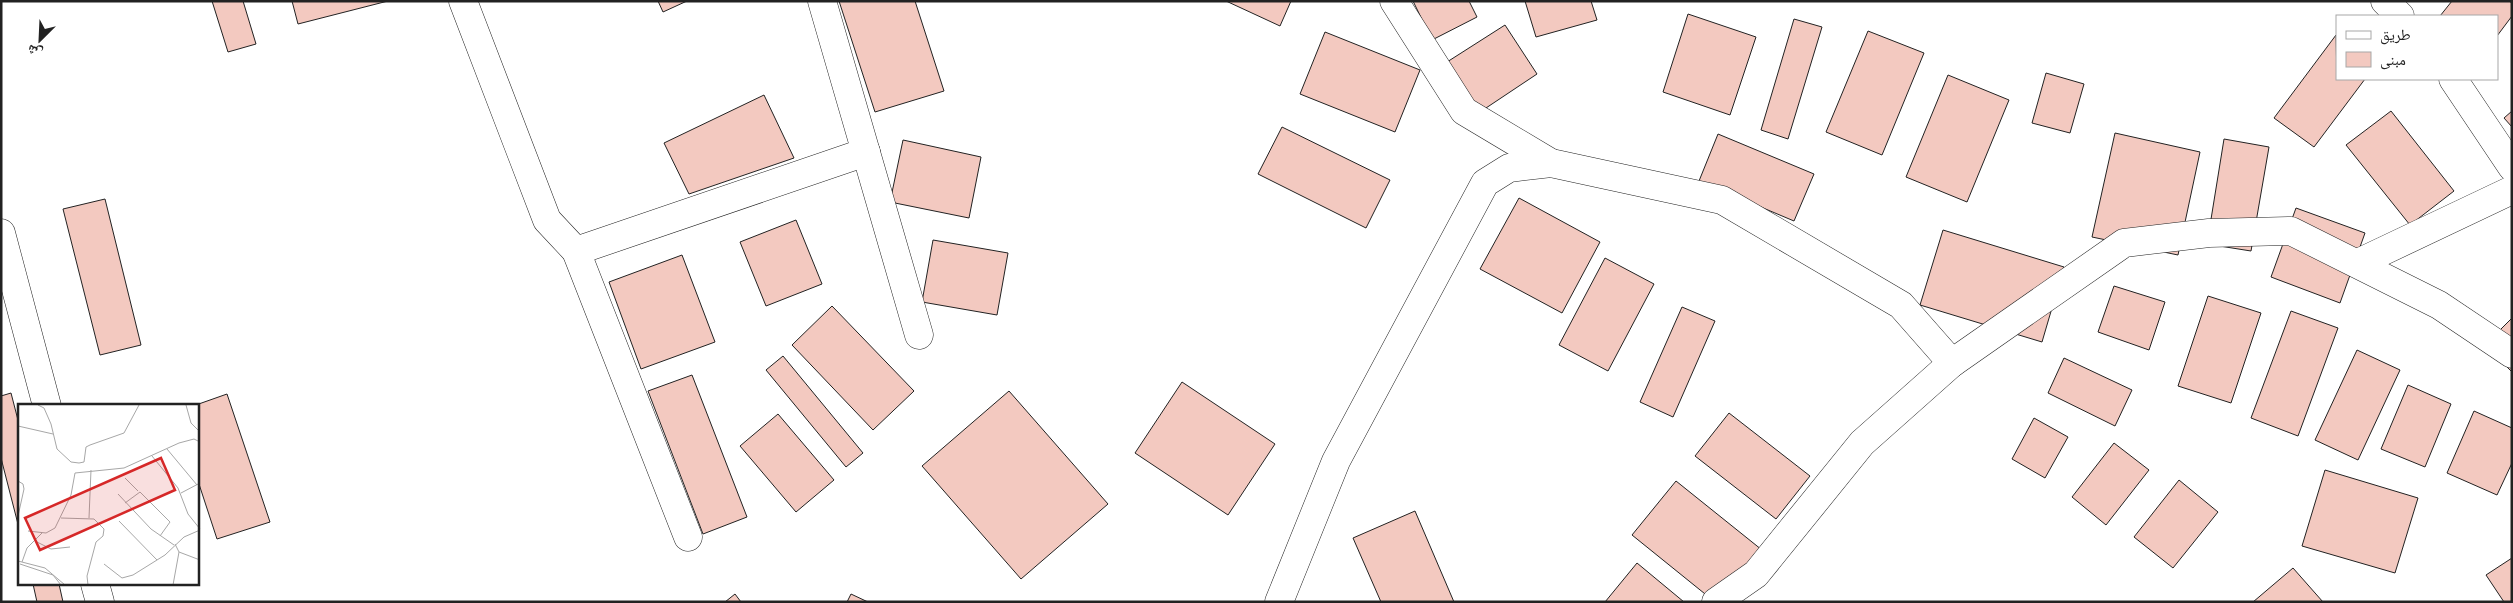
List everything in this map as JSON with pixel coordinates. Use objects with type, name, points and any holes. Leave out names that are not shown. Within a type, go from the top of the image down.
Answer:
[{"type":"street","points":[[463,1],[547,220],[576,251],[688,537]]},
{"type":"street","points":[[822,1],[919,335]]},
{"type":"street","points":[[1394,1],[1464,111],[1551,163],[1722,200],[1901,305],[1952,363]]},
{"type":"street","points":[[2385,1],[2399,15]]},
{"type":"street","points":[[2454,80],[2512,167]]},
{"type":"street","points":[[576,251],[866,152]]},
{"type":"street","points":[[1279,602],[1336,461],[1485,183],[1509,168],[1551,163]]},
{"type":"street","points":[[2358,263],[2512,190]]},
{"type":"street","points":[[1716,602],[1756,574],[1862,443],[1952,363],[2124,243],[2209,232],[2291,231],[2439,305],[2512,354]]},
{"type":"street","points":[[1,233],[47,404]]},
{"type":"street","points":[[96,586],[100,602]]},
{"type":"building","points":[[212,1],[243,1],[256,44],[228,52]]},
{"type":"building","points":[[292,1],[388,1],[298,24]]},
{"type":"building","points":[[658,1],[687,1],[663,12]]},
{"type":"building","points":[[839,1],[915,1],[944,91],[875,112]]},
{"type":"building","points":[[1226,1],[1291,1],[1280,26]]},
{"type":"building","points":[[1413,1],[1469,1],[1477,17],[1432,40]]},
{"type":"building","points":[[1525,1],[1591,1],[1597,20],[1536,37]]},
{"type":"building","points":[[2452,1],[2509,1],[2512,3],[2512,16],[2498,35],[2498,15],[2441,15]]},
{"type":"building","points":[[1688,14],[1756,37],[1730,115],[1663,92]]},
{"type":"building","points":[[1794,19],[1822,27],[1788,139],[1761,130]]},
{"type":"building","points":[[1505,25],[1537,74],[1480,112],[1447,62]]},
{"type":"building","points":[[1868,31],[1924,53],[1882,155],[1826,132]]},
{"type":"building","points":[[1325,32],[1420,70],[1395,132],[1300,94]]},
{"type":"building","points":[[2336,35],[2336,80],[2364,80],[2314,147],[2274,118]]},
{"type":"building","points":[[2046,73],[2084,84],[2070,133],[2032,123]]},
{"type":"building","points":[[1948,75],[2009,100],[1967,202],[1906,177]]},
{"type":"building","points":[[764,95],[794,158],[689,194],[664,143]]},
{"type":"building","points":[[2391,111],[2454,191],[2410,225],[2346,145]]},
{"type":"building","points":[[2512,111],[2512,127],[2504,118]]},
{"type":"building","points":[[1282,127],[1390,180],[1366,228],[1258,174]]},
{"type":"building","points":[[2115,133],[2200,152],[2178,255],[2092,237]]},
{"type":"building","points":[[1718,134],[1814,174],[1794,221],[1699,181]]},
{"type":"building","points":[[2224,139],[2269,147],[2251,251],[2207,244]]},
{"type":"building","points":[[903,140],[981,157],[969,218],[890,202]]},
{"type":"building","points":[[1519,198],[1600,242],[1562,313],[1480,269]]},
{"type":"building","points":[[105,199],[141,345],[100,355],[63,209]]},
{"type":"building","points":[[2296,208],[2365,233],[2340,303],[2271,277]]},
{"type":"building","points":[[796,220],[822,284],[766,306],[740,242]]},
{"type":"building","points":[[1943,230],[2064,267],[2042,342],[1920,305]]},
{"type":"building","points":[[933,240],[1008,253],[997,315],[922,302]]},
{"type":"building","points":[[682,255],[715,342],[641,369],[609,282]]},
{"type":"building","points":[[1605,258],[1654,284],[1608,371],[1559,345]]},
{"type":"building","points":[[2114,286],[2165,302],[2149,350],[2098,332]]},
{"type":"building","points":[[2208,296],[2261,313],[2231,403],[2178,386]]},
{"type":"building","points":[[832,306],[914,391],[873,430],[792,345]]},
{"type":"building","points":[[1682,307],[1715,321],[1673,417],[1640,402]]},
{"type":"building","points":[[2291,311],[2338,328],[2298,436],[2251,418]]},
{"type":"building","points":[[2512,318],[2512,372],[2485,345]]},
{"type":"building","points":[[2357,350],[2400,370],[2358,460],[2315,440]]},
{"type":"building","points":[[783,356],[863,453],[846,467],[766,370]]},
{"type":"building","points":[[2064,358],[2132,390],[2115,426],[2048,393]]},
{"type":"building","points":[[692,375],[747,517],[703,534],[648,391]]},
{"type":"building","points":[[1182,382],[1275,444],[1228,515],[1135,453]]},
{"type":"building","points":[[2408,385],[2451,404],[2425,467],[2381,449]]},
{"type":"building","points":[[1009,391],[1108,504],[1021,579],[922,466]]},
{"type":"building","points":[[11,393],[18,420],[18,524],[1,458],[1,396]]},
{"type":"building","points":[[227,394],[270,522],[217,539],[199,484],[199,404]]},
{"type":"building","points":[[2474,411],[2512,428],[2512,463],[2497,495],[2447,473]]},
{"type":"building","points":[[1729,413],[1810,476],[1776,519],[1695,456]]},
{"type":"building","points":[[778,414],[834,480],[796,512],[740,446]]},
{"type":"building","points":[[2034,418],[2068,437],[2045,478],[2012,459]]},
{"type":"building","points":[[2114,443],[2149,470],[2106,525],[2072,497]]},
{"type":"building","points":[[2325,470],[2418,498],[2395,573],[2302,546]]},
{"type":"building","points":[[2179,480],[2218,512],[2173,568],[2134,537]]},
{"type":"building","points":[[1676,481],[1767,554],[1715,602],[1632,535]]},
{"type":"building","points":[[1415,511],[1454,602],[1381,602],[1353,538]]},
{"type":"building","points":[[2512,558],[2512,602],[2504,602],[2486,575]]},
{"type":"building","points":[[1637,563],[1684,602],[1605,602]]},
{"type":"building","points":[[2293,568],[2323,602],[2253,602]]},
{"type":"building","points":[[33,586],[59,586],[63,602],[37,602]]},
{"type":"building","points":[[735,594],[741,602],[725,602]]},
{"type":"building","points":[[851,594],[868,602],[847,602]]}]
